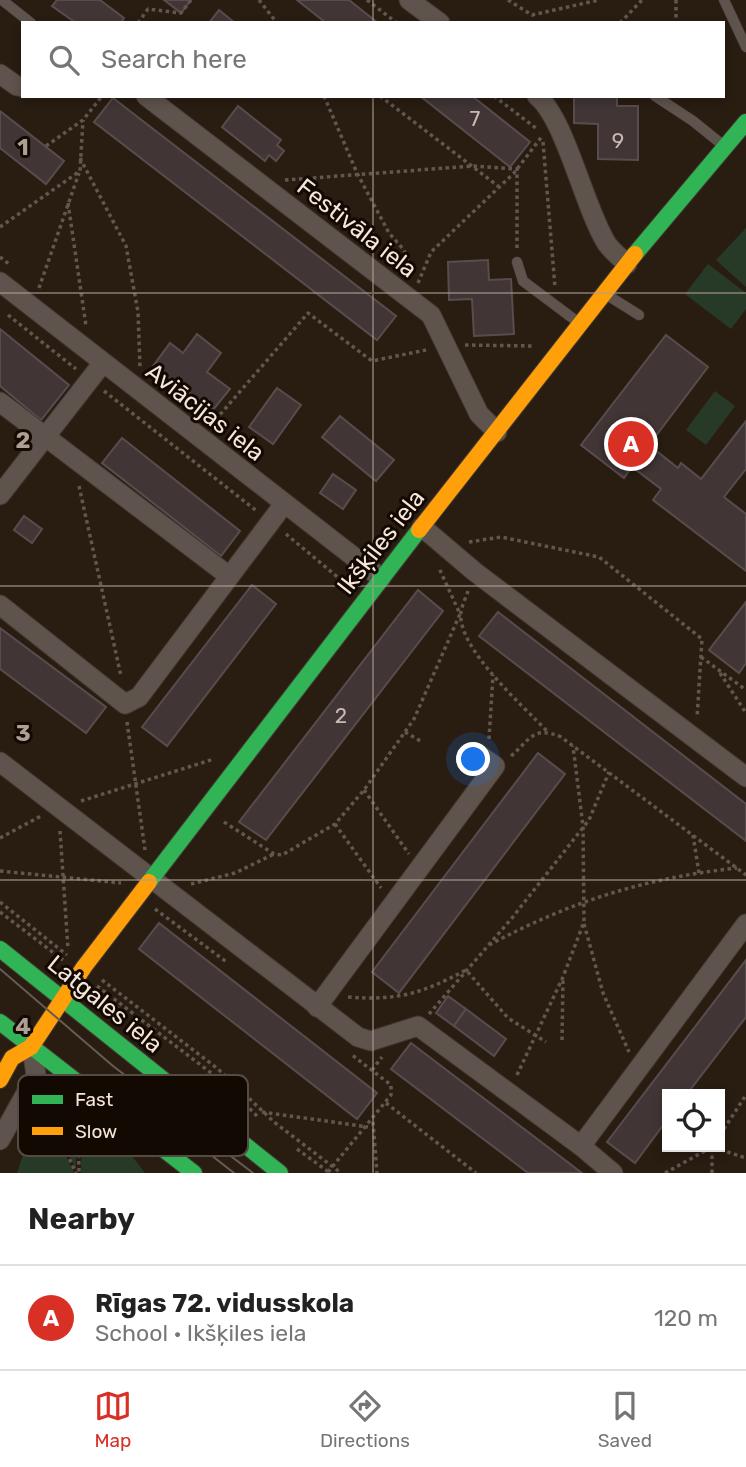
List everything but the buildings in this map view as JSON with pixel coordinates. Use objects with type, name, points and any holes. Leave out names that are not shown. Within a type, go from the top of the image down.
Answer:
[{"type":"main road","name":"Ikšķiles iela","points":[[0,1080],[12,1058],[31,1047],[82,970],[158,885],[381,578],[603,293],[746,122]]},
{"type":"main road","name":"Latgales iela","points":[[0,949],[158,1075]]},
{"type":"main road","points":[[0,1022],[67,1075]]},
{"type":"main road","name":"Latgales iela","points":[[248,1147],[280,1173]]},
{"type":"main road","points":[[172,1156],[194,1173]]},
{"type":"street","points":[[410,0],[436,21]]},
{"type":"street","points":[[0,74],[21,87]]},
{"type":"street","name":"Festivāla iela","points":[[149,98],[430,315],[480,414],[497,432]]},
{"type":"street","points":[[539,98],[543,102],[549,129],[607,244],[627,264]]},
{"type":"street","name":"Aviācijas iela","points":[[0,282],[96,372],[285,504],[381,578]]},
{"type":"street","points":[[0,495],[96,372]]},
{"type":"street","points":[[0,402],[229,576]]},
{"type":"street","points":[[0,605],[125,704],[139,697],[285,504]]},
{"type":"street","points":[[422,527],[441,552],[475,572],[746,777]]},
{"type":"street","points":[[322,1001],[420,870],[485,759]]},
{"type":"street","points":[[0,761],[59,817],[322,1001],[358,1037],[371,1041],[418,1026],[582,1146],[613,1173]]},
{"type":"street","points":[[582,1146],[746,924]]},
{"type":"street","points":[[31,1047],[36,1075]]},
{"type":"street","points":[[0,1140],[18,1108]]},
{"type":"lane","points":[[2,0],[28,21]]},
{"type":"lane","points":[[723,0],[746,47]]},
{"type":"lane","points":[[658,98],[693,121],[724,147]]},
{"type":"lane","points":[[517,262],[523,281],[580,324]]},
{"type":"lane","points":[[603,293],[639,315]]},
{"type":"path","points":[[139,21],[148,9],[181,13],[191,0]]},
{"type":"path","points":[[259,0],[275,21]]},
{"type":"path","points":[[367,0],[394,21]]},
{"type":"path","points":[[508,0],[532,15],[599,0]]},
{"type":"path","points":[[622,21],[642,0]]},
{"type":"path","points":[[676,0],[676,21]]},
{"type":"path","points":[[46,146],[83,120],[100,98]]},
{"type":"path","points":[[325,98],[357,173],[389,233],[404,250],[416,289],[431,253],[517,169],[549,129]]},
{"type":"path","points":[[383,98],[498,186]]},
{"type":"path","points":[[497,98],[549,129]]},
{"type":"path","points":[[39,288],[80,171],[83,120]]},
{"type":"path","points":[[549,129],[557,307]]},
{"type":"path","points":[[80,158],[126,246],[138,313],[141,381]]},
{"type":"path","points":[[268,191],[282,181],[357,173],[473,166],[517,169]]},
{"type":"path","points":[[517,169],[517,262]]},
{"type":"path","points":[[0,228],[80,171]]},
{"type":"path","points":[[68,203],[88,334]]},
{"type":"path","points":[[0,308],[96,372],[348,586]]},
{"type":"path","points":[[205,431],[308,313],[372,361],[447,345],[544,346]]},
{"type":"path","points":[[74,458],[125,704],[146,859]]},
{"type":"path","points":[[696,738],[702,639],[598,557],[501,537],[441,552],[472,649],[493,675],[547,731],[609,772],[746,875]]},
{"type":"path","points":[[219,819],[274,854],[282,855],[335,824],[364,789],[418,709],[460,614],[475,572]]},
{"type":"path","points":[[701,657],[746,690]]},
{"type":"path","points":[[718,669],[746,712]]},
{"type":"path","points":[[485,759],[489,748],[493,675]]},
{"type":"path","points":[[485,759],[537,732],[547,731]]},
{"type":"path","points":[[405,732],[422,742]]},
{"type":"path","points":[[509,1091],[563,976],[584,922],[586,902],[583,827],[573,746]]},
{"type":"path","points":[[0,836],[59,817],[135,783],[219,758]]},
{"type":"path","points":[[418,1026],[512,918],[583,827],[609,772]]},
{"type":"path","points":[[364,789],[420,870]]},
{"type":"path","points":[[59,817],[67,955]]},
{"type":"path","points":[[335,824],[393,905]]},
{"type":"path","points":[[694,835],[699,873]]},
{"type":"path","points":[[158,885],[235,873],[274,854]]},
{"type":"path","points":[[484,947],[555,912],[622,888],[699,873],[737,869]]},
{"type":"path","points":[[0,871],[130,884]]},
{"type":"path","points":[[0,902],[214,1075]]},
{"type":"path","points":[[0,912],[224,1075]]},
{"type":"path","points":[[584,922],[603,993],[638,1071]]},
{"type":"path","points":[[322,1001],[401,998],[433,987],[466,970]]},
{"type":"path","points":[[466,970],[508,1018],[546,1042]]},
{"type":"path","points":[[562,1040],[563,976]]},
{"type":"path","points":[[296,1148],[329,1173],[391,1095],[391,1085],[372,1070]]},
{"type":"path","points":[[725,1127],[746,1095]]},
{"type":"path","points":[[248,1098],[341,1173]]},
{"type":"path","points":[[386,1103],[476,1173]]},
{"type":"path","points":[[248,1106],[276,1133]]},
{"type":"path","points":[[262,1111],[368,1127]]},
{"type":"path","points":[[373,1120],[377,1173]]},
{"type":"path","points":[[725,1151],[746,1158]]},
{"type":"path","points":[[665,1173],[703,1152]]},
{"type":"path","points":[[712,1152],[712,1173]]},
{"type":"path","points":[[69,1156],[78,1173]]},
{"type":"green space","points":[[746,228],[746,287],[716,260]]},
{"type":"green space","points":[[708,264],[746,293],[746,309],[731,329],[685,294]]},
{"type":"green space","points":[[715,391],[735,406],[706,445],[686,430]]},
{"type":"green space","points":[[86,981],[129,1014],[121,1025],[84,996],[83,986]]},
{"type":"green space","points":[[23,1156],[66,1156],[74,1173],[17,1173]]},
{"type":"green space","points":[[70,1156],[76,1156],[76,1169]]},
{"type":"green space","points":[[81,1156],[132,1156],[145,1173],[81,1173]]},
{"type":"tram line","points":[[0,969],[125,1075]]},
{"type":"tram line","points":[[212,1156],[234,1173]]},
{"type":"tram line","points":[[231,1156],[253,1173]]},
{"type":"traffic: fast","points":[[635,254],[746,122]]},
{"type":"traffic: fast","points":[[149,882],[419,530]]},
{"type":"traffic: fast","points":[[0,949],[158,1075]]},
{"type":"traffic: fast","points":[[0,1022],[68,1075]]},
{"type":"traffic: fast","points":[[248,1147],[280,1173]]},
{"type":"traffic: fast","points":[[172,1156],[194,1173]]},
{"type":"traffic: slow","points":[[419,530],[635,254]]},
{"type":"traffic: slow","points":[[0,1080],[12,1058],[31,1047],[84,967],[149,882]]},
{"type":"place","name":"Rīgas 72. vidusskola","points":[[631,444]]}]
